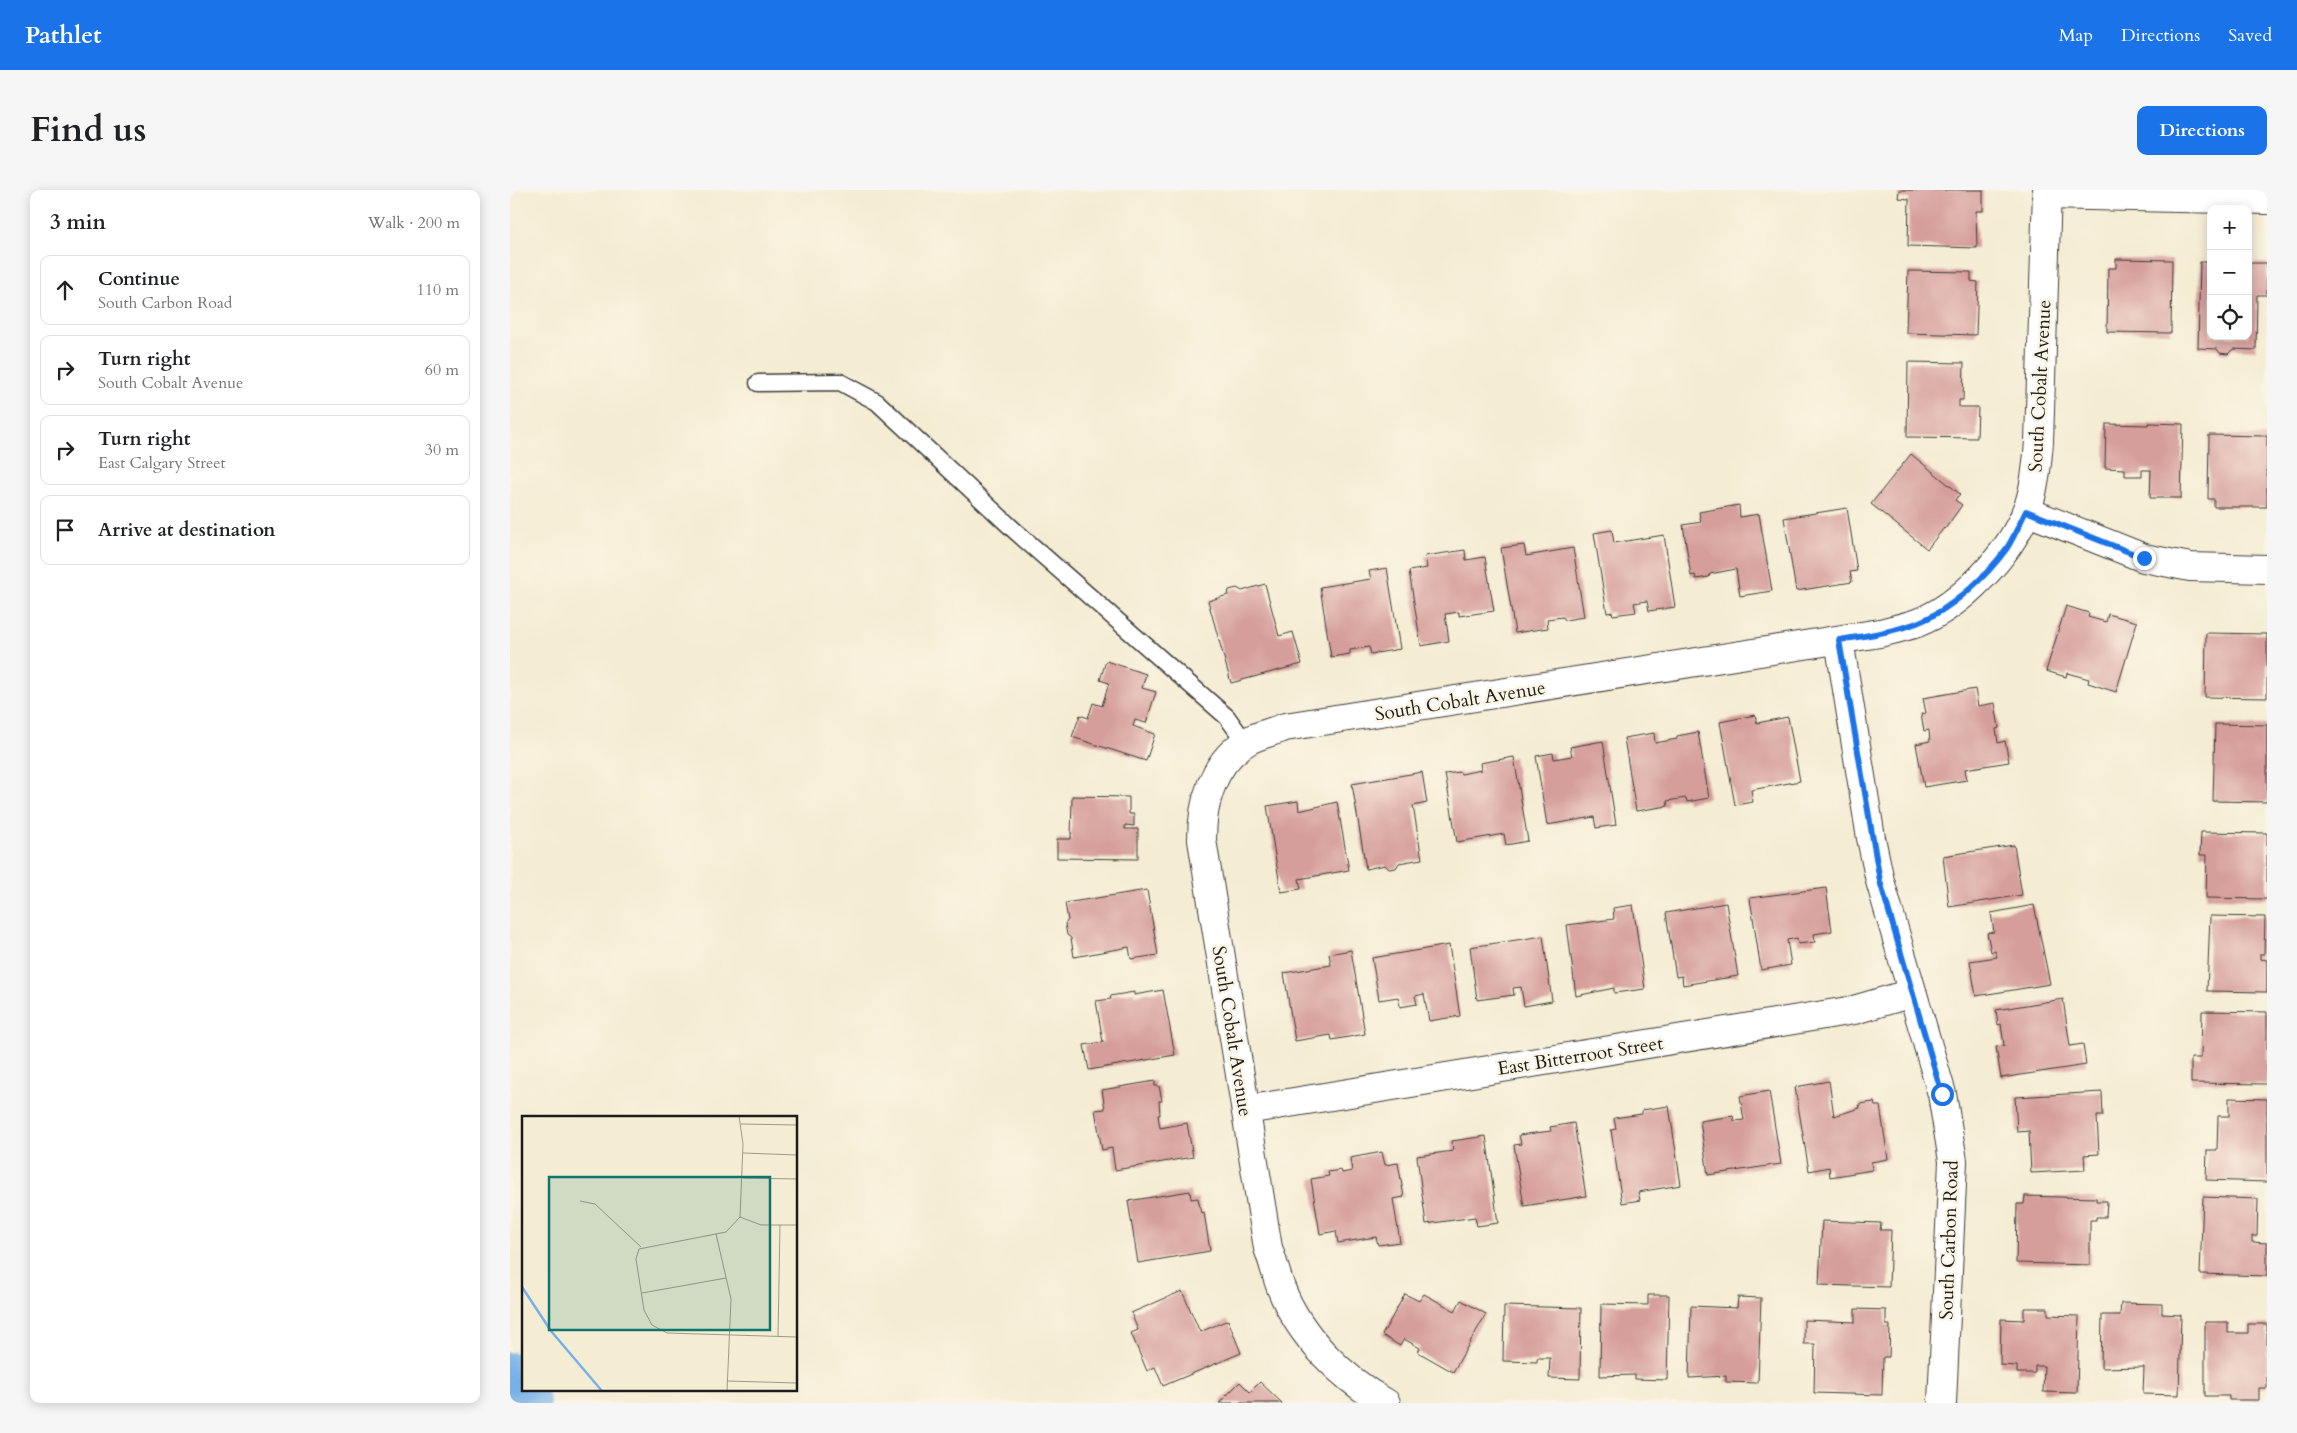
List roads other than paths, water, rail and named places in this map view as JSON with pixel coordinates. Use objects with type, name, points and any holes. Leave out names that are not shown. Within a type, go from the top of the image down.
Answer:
[{"type":"street","points":[[2046,192],[2267,200]]},
{"type":"street","name":"South Cobalt Avenue","points":[[1386,1403],[1363,1390],[1330,1361],[1302,1326],[1282,1290],[1268,1248],[1202,840],[1202,814],[1210,785],[1228,759],[1245,742],[1285,727],[1880,633],[1918,622],[1952,603],[1989,569],[2008,546],[2026,511],[2036,479],[2039,442],[2046,192]]},
{"type":"street","points":[[2026,511],[2144,558],[2190,567],[2267,569]]},
{"type":"street","name":"South Carbon Road","points":[[1839,640],[1876,864],[1942,1094],[1952,1160],[1942,1403]]},
{"type":"street","name":"East Bitterroot Street","points":[[1246,1110],[1854,1010],[1912,993]]},
{"type":"lane","points":[[758,383],[840,382],[877,402],[1014,530],[1227,717],[1245,742]]},
{"type":"waterway","points":[[510,1378],[524,1403]]}]
